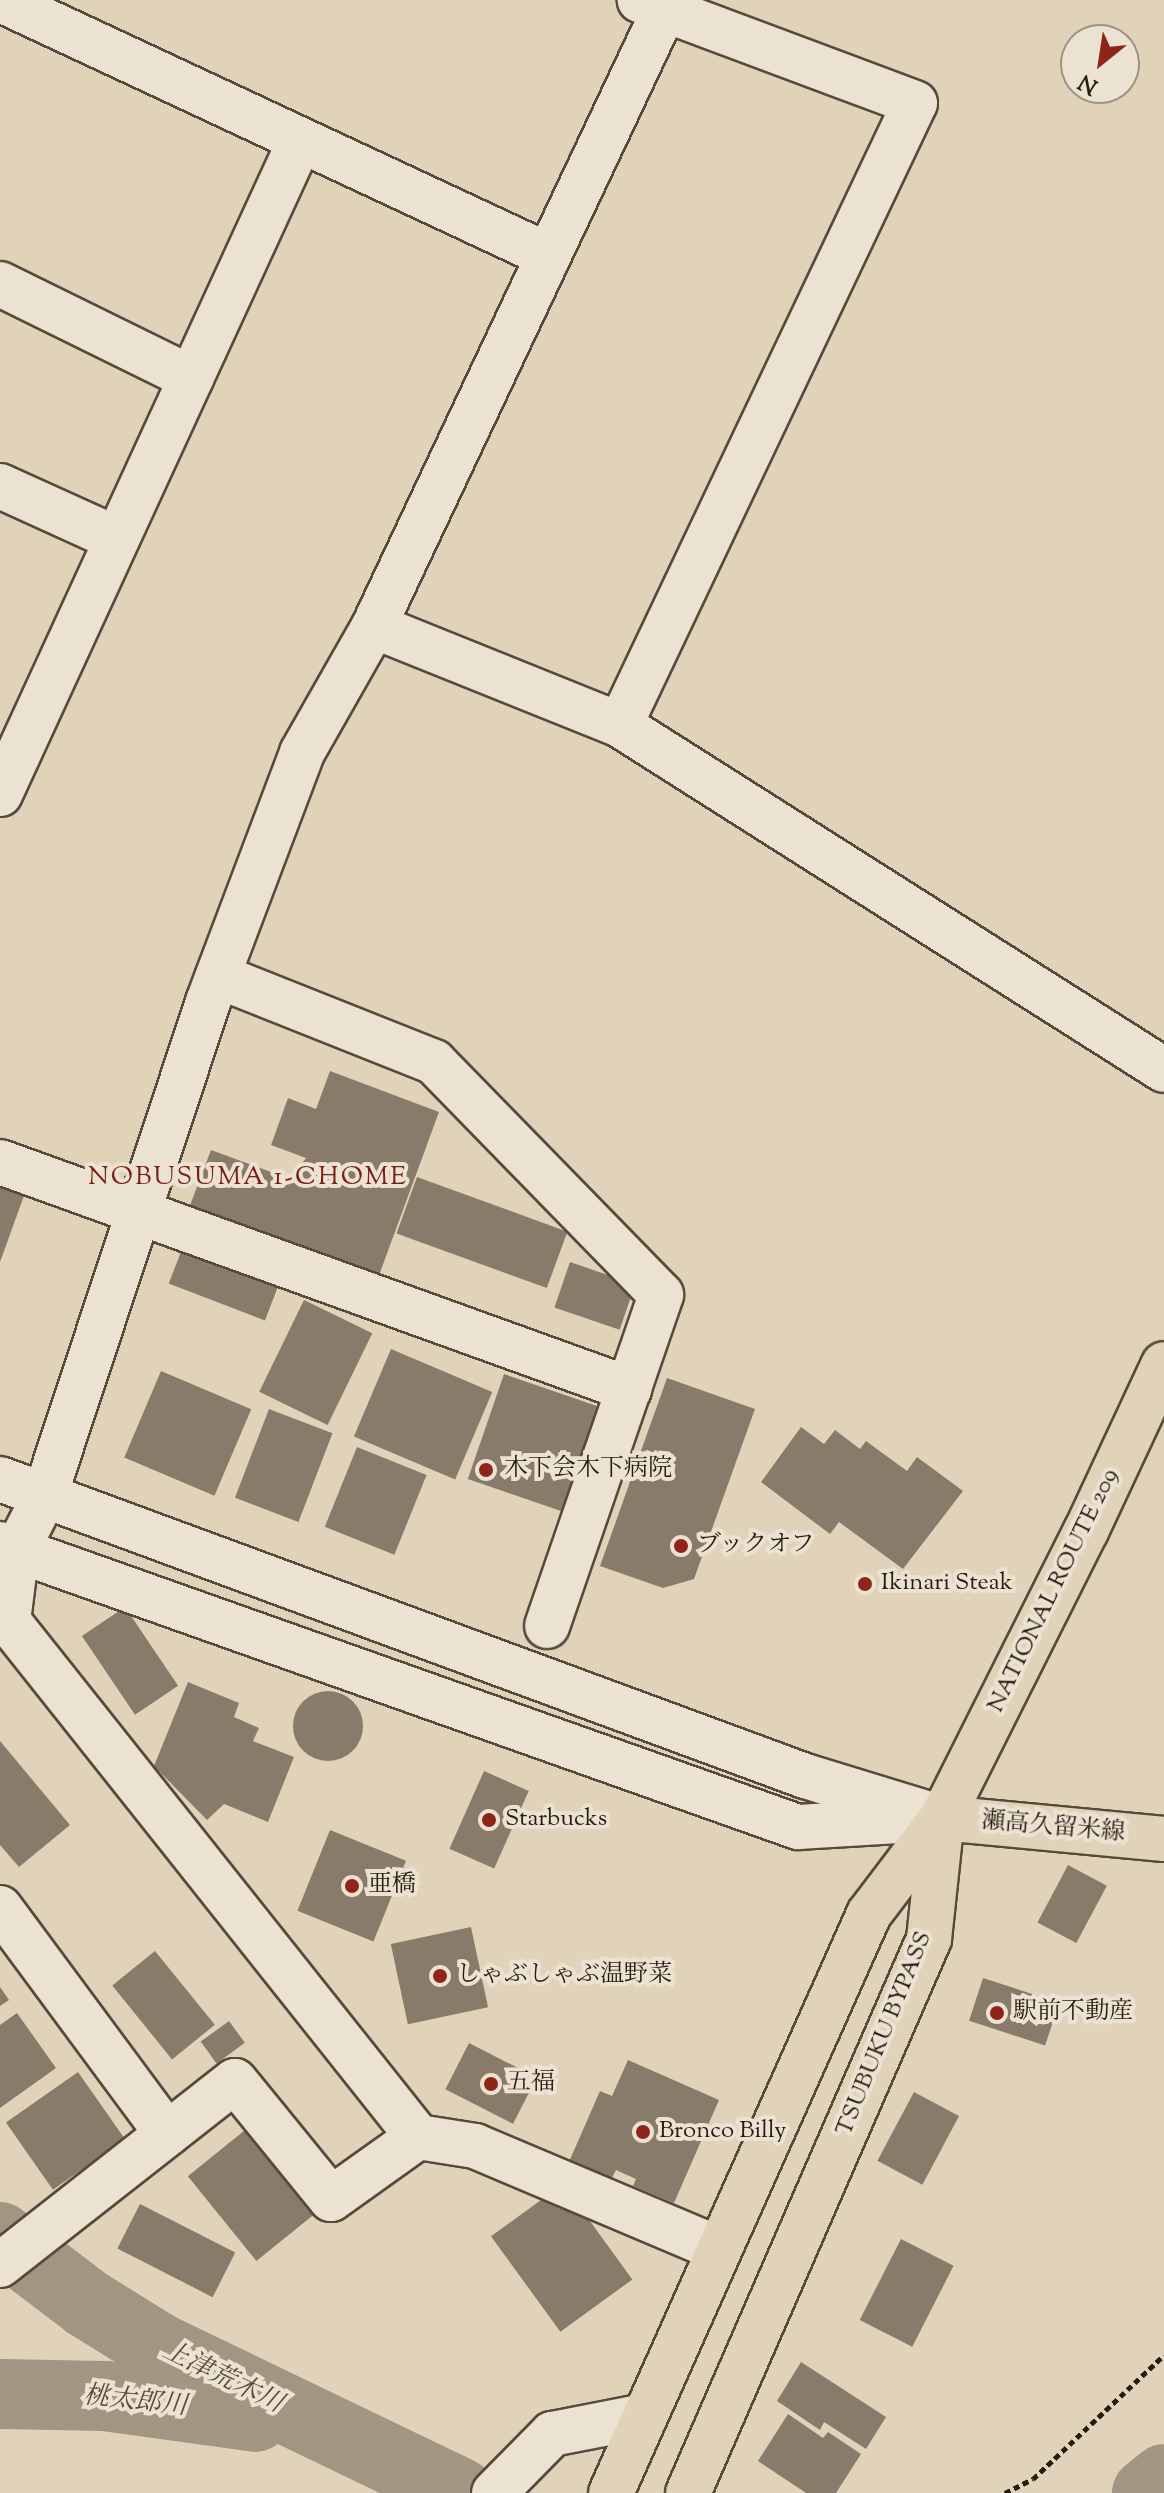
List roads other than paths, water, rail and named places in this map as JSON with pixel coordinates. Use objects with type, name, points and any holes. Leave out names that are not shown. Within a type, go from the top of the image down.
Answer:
[{"type":"main road","name":"NATIONAL ROUTE 209","points":[[942,1818],[1086,1531],[1164,1364]]},
{"type":"main road","name":"瀬高久留米線","points":[[942,1818],[1164,1839]]},
{"type":"main road","points":[[611,2493],[869,1914],[942,1818]]},
{"type":"main road","name":"TSUBUKU BYPASS","points":[[688,2493],[929,1939],[942,1818]]},
{"type":"street","points":[[1,0],[547,255]]},
{"type":"street","points":[[620,725],[915,103],[657,4],[547,255],[374,626],[302,753],[218,976],[45,1495],[8,1547],[8,1621],[418,2137],[475,2146],[719,2249]]},
{"type":"street","points":[[0,794],[300,141]]},
{"type":"street","points":[[0,284],[191,378]]},
{"type":"street","points":[[0,486],[117,539]]},
{"type":"street","points":[[374,626],[620,725],[1164,1070]]},
{"type":"street","points":[[218,976],[434,1062],[661,1295],[547,1626]]},
{"type":"street","points":[[0,1162],[629,1389]]},
{"type":"street","points":[[0,1479],[805,1776],[942,1818]]},
{"type":"street","points":[[8,1547],[798,1827],[942,1818]]},
{"type":"street","points":[[0,1908],[167,2134]]},
{"type":"street","points":[[0,2265],[235,2081],[331,2199],[418,2137]]},
{"type":"street","points":[[494,2493],[552,2434],[645,2416]]},
{"type":"waterway","name":"上津荒木川","points":[[0,2237],[88,2304],[159,2348],[460,2493]]},
{"type":"waterway","name":"桃太郎川","points":[[0,2394],[105,2396],[256,2417]]},
{"type":"waterway","name":"上津荒木川","points":[[1147,2493],[1164,2479]]},
{"type":"place","name":"木下会木下病院","points":[[486,1470]]},
{"type":"place","name":"ブックオフ","points":[[681,1546]]},
{"type":"place","name":"Ikinari Steak","points":[[865,1584]]},
{"type":"place","name":"Starbucks","points":[[489,1820]]},
{"type":"place","name":"亜橋","points":[[352,1886]]},
{"type":"place","name":"しゃぶしゃぶ温野菜","points":[[440,1976]]},
{"type":"place","name":"駅前不動産","points":[[997,2013]]},
{"type":"place","name":"五福","points":[[491,2084]]},
{"type":"place","name":"Bronco Billy","points":[[643,2132]]},
{"type":"district","name":"NOBUSUMA 1-CHOME","points":[[248,1178]]}]
